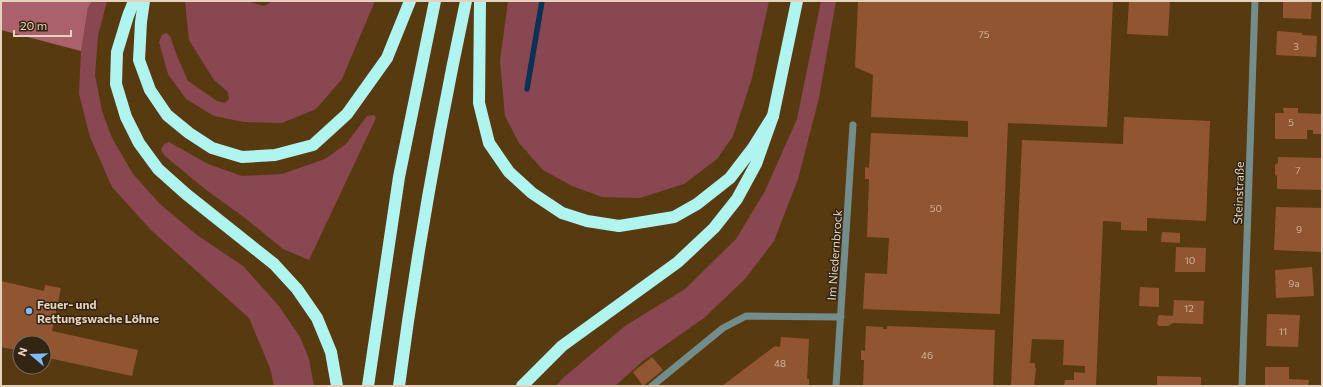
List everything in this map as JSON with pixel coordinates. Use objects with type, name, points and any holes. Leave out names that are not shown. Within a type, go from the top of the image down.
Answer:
[{"type":"highway","points":[[134,1],[117,52],[116,84],[126,117],[139,143],[158,169],[186,194],[274,264],[297,289],[317,318],[331,352],[337,386]]},
{"type":"highway","points":[[144,1],[141,22],[139,60],[150,90],[167,115],[189,133],[212,148],[242,156],[275,155],[314,145],[347,114],[387,58],[410,1]]},
{"type":"highway","points":[[368,386],[399,177],[434,1]]},
{"type":"highway","points":[[400,386],[408,324],[432,174],[466,1]]},
{"type":"highway","points":[[480,1],[479,103],[489,143],[509,172],[532,194],[562,212],[587,221],[619,226],[674,217],[697,204],[730,178],[754,148],[773,116]]},
{"type":"highway","points":[[522,386],[562,346],[678,262],[714,228],[737,199],[756,164],[773,116],[797,1]]},
{"type":"street","name":"Steinstraße","points":[[1242,386],[1255,1]]},
{"type":"street","name":"Im Niedernbrock","points":[[836,386],[853,125]]},
{"type":"street","points":[[652,386],[723,328],[746,316],[841,317]]},
{"type":"shaded area","points":[[1,1],[92,1],[88,8],[81,51],[1,30]]},
{"type":"shaded area","points":[[92,1],[107,1],[98,36],[95,75],[102,111],[112,138],[133,174],[160,204],[197,235],[243,266],[279,306],[300,337],[309,359],[314,386],[274,386],[270,368],[249,318],[151,230],[112,187],[90,137],[79,94],[81,51],[88,8]]},
{"type":"shaded area","points":[[185,1],[247,1],[264,6],[273,1],[375,1],[342,79],[316,109],[282,123],[244,122],[214,116],[186,99],[168,74],[159,42],[162,35],[166,33],[170,36],[188,81],[217,101],[225,103],[229,99],[228,92],[214,80],[189,40]]},
{"type":"shaded area","points":[[508,1],[769,1],[752,78],[733,136],[717,159],[684,184],[640,198],[602,197],[572,186],[543,170],[519,143],[505,116],[500,61]]},
{"type":"shaded area","points":[[821,1],[836,1],[819,98],[798,179],[774,241],[746,278],[704,318],[644,360],[615,386],[556,386],[563,378],[625,326],[685,289],[736,239],[765,191],[797,119]]},
{"type":"shaded area","points":[[374,115],[376,118],[309,260],[283,249],[245,218],[205,189],[165,156],[161,150],[164,144],[169,142],[208,164],[242,176],[282,174],[325,159],[346,144],[367,116]]},
{"type":"building","points":[[858,1],[1113,1],[1107,127],[1008,123],[1000,314],[863,309],[865,273],[887,274],[889,238],[867,237],[869,179],[865,179],[865,167],[869,168],[871,133],[968,137],[968,121],[871,117],[873,75],[855,67]]},
{"type":"building","points":[[1129,1],[1170,1],[1168,36],[1127,34]]},
{"type":"building","points":[[1283,1],[1312,1],[1311,19],[1283,18]]},
{"type":"building","points":[[1277,31],[1317,36],[1316,57],[1276,55]]},
{"type":"building","points":[[1283,108],[1298,108],[1298,113],[1322,114],[1322,134],[1313,134],[1313,130],[1307,130],[1307,139],[1275,139],[1275,113],[1284,113]]},
{"type":"building","points":[[1124,117],[1210,121],[1206,221],[1147,218],[1147,231],[1121,230],[1121,222],[1103,221],[1096,386],[1064,386],[1065,380],[1074,380],[1074,372],[1085,373],[1085,366],[1063,365],[1064,340],[1032,339],[1030,363],[1035,363],[1036,368],[1034,386],[1011,386],[1022,140],[1123,144]]},
{"type":"building","points":[[1278,157],[1322,158],[1322,190],[1277,189],[1275,165],[1278,163]]},
{"type":"building","points":[[1276,207],[1322,208],[1322,252],[1274,250]]},
{"type":"building","points":[[1162,232],[1180,233],[1180,243],[1161,242]]},
{"type":"building","points":[[1176,247],[1206,248],[1205,272],[1175,272]]},
{"type":"building","points":[[1312,267],[1314,296],[1276,298],[1275,270]]},
{"type":"building","name":"Feuer- und Rettungswache Löhne","points":[[1,281],[44,291],[45,285],[61,288],[52,331],[138,350],[132,376],[52,359],[52,335],[12,335],[12,349],[1,347]]},
{"type":"building","points":[[1140,287],[1159,288],[1159,307],[1139,306]]},
{"type":"building","points":[[1174,300],[1204,301],[1203,324],[1173,323],[1168,326],[1159,326],[1157,324],[1159,315],[1173,316]]},
{"type":"building","points":[[1267,314],[1300,315],[1298,347],[1266,346]]},
{"type":"building","points":[[866,326],[883,327],[883,329],[887,329],[887,326],[995,330],[993,386],[863,386],[864,360],[861,360],[861,350],[865,351]]},
{"type":"building","points":[[781,337],[809,339],[807,379],[809,379],[809,386],[722,386],[775,346],[780,347]]},
{"type":"building","points":[[652,357],[663,370],[643,386],[633,372]]},
{"type":"building","points":[[1265,367],[1289,367],[1289,379],[1309,380],[1308,386],[1265,386]]},
{"type":"building","points":[[1157,376],[1201,377],[1201,386],[1157,386]]},
{"type":"waterway","points":[[527,89],[542,1]]},
{"type":"place","name":"Feuer- und Rettungswache Löhne","points":[[29,311]]}]
